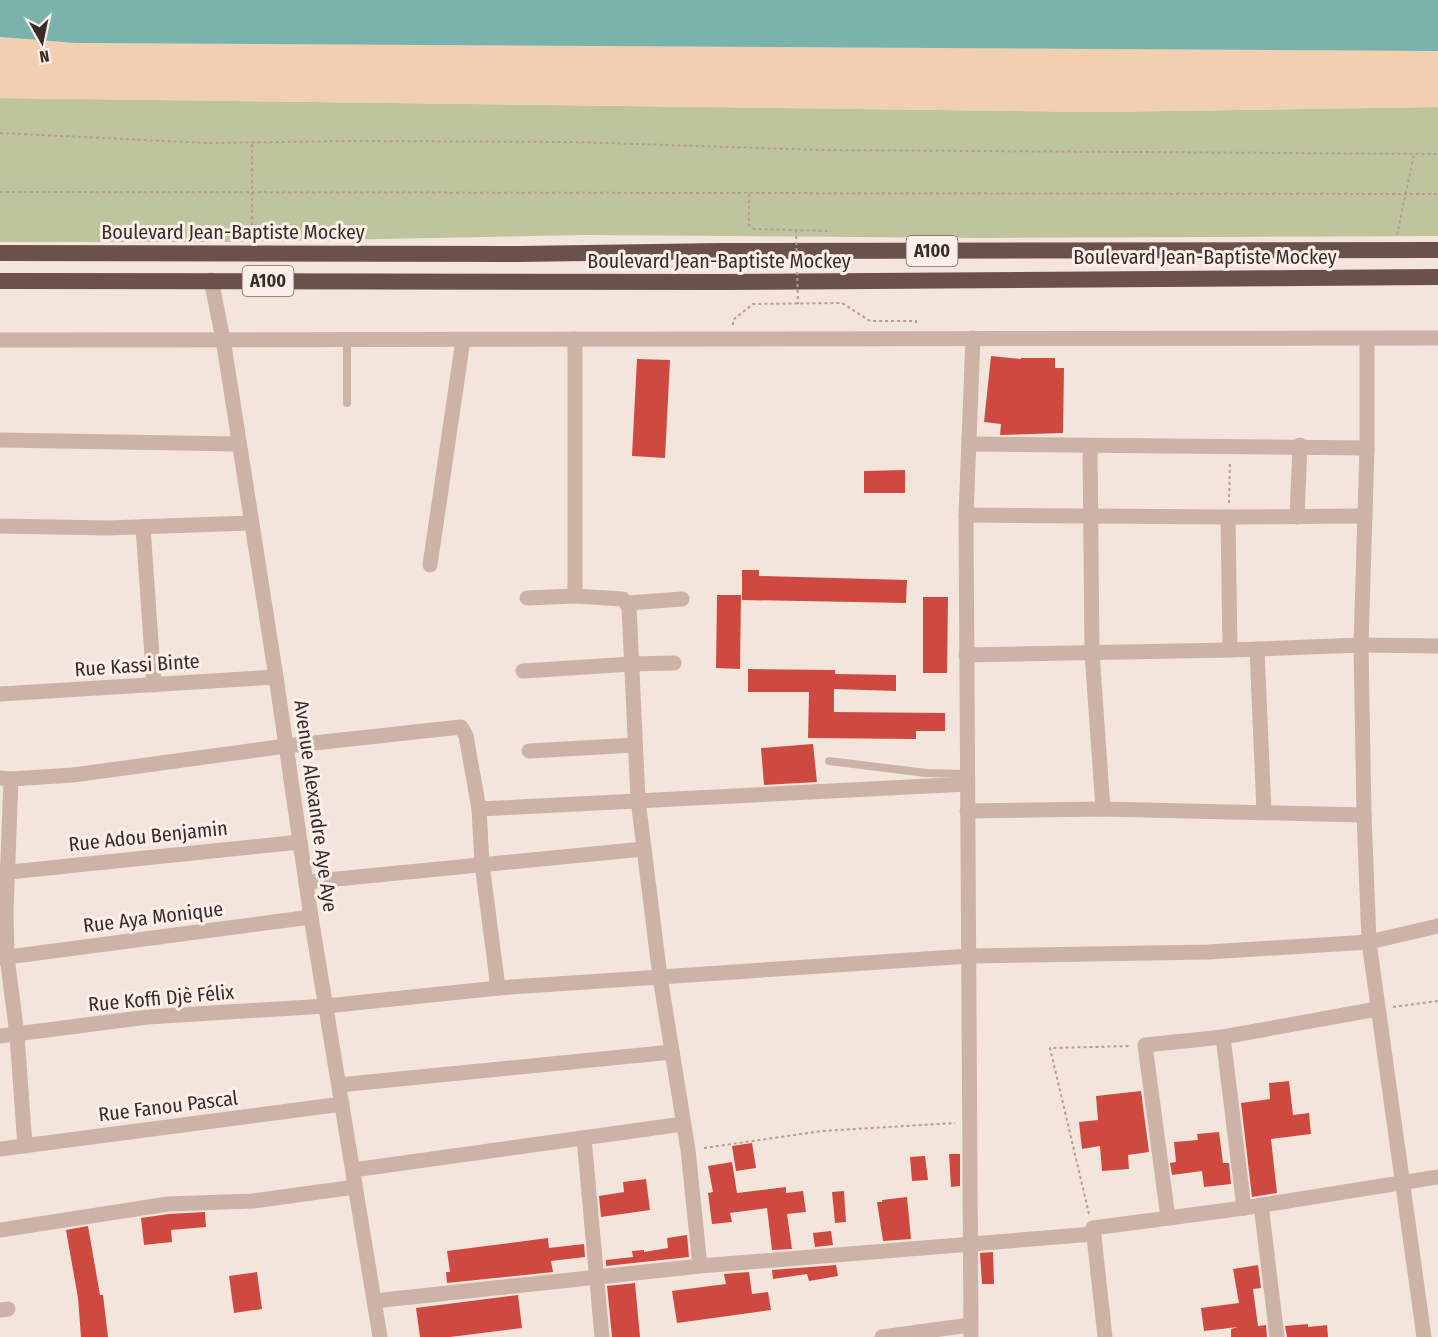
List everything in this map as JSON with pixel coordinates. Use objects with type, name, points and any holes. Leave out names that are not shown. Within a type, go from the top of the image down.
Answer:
[{"type":"highway","name":"Boulevard Jean-Baptiste Mockey","points":[[0,253],[519,254],[722,251],[1438,250]]},
{"type":"highway","name":"Boulevard Jean-Baptiste Mockey","points":[[0,281],[814,282],[1438,277]]},
{"type":"street","name":"Avenue Alexandre Aye Aye","points":[[211,280],[223,339],[311,917],[380,1337]]},
{"type":"street","points":[[882,1337],[970,1331],[966,515],[973,338]]},
{"type":"street","points":[[0,340],[1438,338]]},
{"type":"street","points":[[575,339],[575,596]]},
{"type":"street","points":[[1367,339],[1367,447],[1361,645],[1364,815],[1370,942],[1377,1009],[1424,1337]]},
{"type":"street","points":[[430,565],[463,340]]},
{"type":"street","points":[[0,440],[239,444]]},
{"type":"street","points":[[970,444],[1367,447]]},
{"type":"street","points":[[1090,446],[1092,653],[1103,809]]},
{"type":"street","points":[[1297,517],[1300,446]]},
{"type":"street","points":[[966,515],[1365,516]]},
{"type":"street","points":[[1228,517],[1230,650]]},
{"type":"street","points":[[0,525],[143,528],[251,523]]},
{"type":"street","points":[[143,528],[153,685]]},
{"type":"street","points":[[527,598],[575,596],[624,599],[628,603],[638,800],[660,977],[688,1150],[700,1266]]},
{"type":"street","points":[[628,603],[682,599]]},
{"type":"street","points":[[966,655],[1361,645],[1438,646]]},
{"type":"street","points":[[1257,649],[1264,812]]},
{"type":"street","points":[[523,671],[674,663]]},
{"type":"street","name":"Rue Kassi Binte","points":[[0,694],[276,677]]},
{"type":"street","points":[[25,1146],[17,1035],[4,957],[5,778],[73,775],[286,746],[462,727],[466,735],[479,809],[482,864],[498,988]]},
{"type":"street","points":[[529,751],[635,746]]},
{"type":"street","points":[[479,809],[967,779]]},
{"type":"street","points":[[967,811],[1103,809],[1364,815]]},
{"type":"street","name":"Rue Adou Benjamin","points":[[4,872],[300,842]]},
{"type":"street","points":[[306,882],[644,849]]},
{"type":"street","name":"Rue Aya Monique","points":[[4,957],[311,917]]},
{"type":"street","name":"Rue Koffi Djè Félix","points":[[0,1036],[148,1017],[326,1006],[498,988],[969,956],[1208,952],[1370,942],[1438,926]]},
{"type":"street","points":[[1168,1218],[1145,1046],[1223,1037],[1377,1009]]},
{"type":"street","points":[[1223,1037],[1244,1208]]},
{"type":"street","points":[[339,1085],[672,1052]]},
{"type":"street","name":"Rue Fanou Pascal","points":[[0,1149],[342,1104]]},
{"type":"street","points":[[353,1170],[683,1124]]},
{"type":"street","points":[[584,1138],[602,1337]]},
{"type":"street","points":[[374,1301],[700,1266],[1093,1231],[1438,1178]]},
{"type":"street","points":[[0,1230],[168,1204],[253,1201],[355,1187]]},
{"type":"street","points":[[1261,1204],[1277,1337]]},
{"type":"street","points":[[1093,1231],[1105,1337]]},
{"type":"lane","points":[[347,340],[347,403]]},
{"type":"lane","points":[[829,760],[967,779]]},
{"type":"path","points":[[0,134],[207,143],[562,141],[822,150],[1438,154]]},
{"type":"path","points":[[250,252],[252,142]]},
{"type":"path","points":[[1397,250],[1397,236],[1414,154]]},
{"type":"path","points":[[0,192],[1438,194]]},
{"type":"path","points":[[749,194],[749,225],[754,229],[831,231]]},
{"type":"path","points":[[796,230],[798,304]]},
{"type":"path","points":[[732,340],[733,320],[753,304],[842,303],[870,321],[916,321],[916,339]]},
{"type":"path","points":[[1228,517],[1230,446]]},
{"type":"path","points":[[1377,1009],[1438,1001]]},
{"type":"path","points":[[1093,1231],[1050,1048],[1145,1046]]},
{"type":"path","points":[[688,1150],[822,1131],[969,1123]]},
{"type":"green space","points":[[0,98],[1098,112],[1438,107],[1438,236],[982,238],[585,235],[224,242],[0,242]]},
{"type":"sand","points":[[0,37],[75,43],[1438,51],[1438,107],[1098,112],[0,98]]},
{"type":"water","points":[[0,0],[1438,0],[1438,51],[75,43],[0,37]]},
{"type":"building","points":[[991,356],[1021,359],[1055,358],[1055,368],[1064,368],[1063,433],[1000,435],[1001,424],[984,422]]},
{"type":"building","points":[[637,359],[670,360],[665,458],[632,456]]},
{"type":"building","points":[[905,470],[905,493],[864,493],[864,471]]},
{"type":"building","points":[[742,570],[759,570],[759,576],[907,580],[906,603],[742,600]]},
{"type":"building","points":[[717,595],[741,595],[740,669],[716,668]]},
{"type":"building","points":[[923,597],[948,597],[947,673],[923,673]]},
{"type":"building","points":[[748,669],[835,670],[835,674],[896,675],[896,691],[834,689],[834,712],[945,713],[945,731],[916,731],[916,739],[808,738],[809,692],[748,692]]},
{"type":"building","points":[[813,744],[817,782],[764,785],[761,748]]},
{"type":"building","points":[[1289,1081],[1293,1115],[1309,1113],[1311,1134],[1271,1139],[1277,1193],[1252,1197],[1241,1103],[1270,1099],[1269,1083]]},
{"type":"building","points":[[1141,1091],[1149,1152],[1128,1155],[1129,1169],[1102,1171],[1100,1146],[1082,1149],[1079,1122],[1098,1120],[1096,1096]]},
{"type":"building","points":[[1219,1132],[1223,1163],[1229,1163],[1231,1184],[1204,1187],[1202,1171],[1172,1175],[1170,1163],[1176,1162],[1174,1142],[1198,1140],[1197,1134]]},
{"type":"building","points":[[752,1143],[756,1168],[736,1171],[732,1146]]},
{"type":"building","points":[[949,1154],[960,1154],[960,1186],[951,1187]]},
{"type":"building","points":[[925,1156],[928,1180],[912,1181],[910,1157]]},
{"type":"building","points":[[732,1162],[737,1193],[786,1187],[786,1193],[803,1191],[806,1212],[787,1214],[792,1249],[772,1250],[767,1208],[730,1213],[732,1222],[712,1224],[708,1193],[713,1192],[708,1166]]},
{"type":"building","points":[[646,1179],[650,1210],[601,1217],[599,1196],[624,1192],[623,1182]]},
{"type":"building","points":[[844,1191],[846,1222],[835,1223],[832,1192]]},
{"type":"building","points":[[907,1197],[911,1239],[883,1241],[877,1202]]},
{"type":"building","points":[[205,1212],[206,1227],[171,1230],[172,1242],[144,1245],[141,1218]]},
{"type":"building","points":[[88,1226],[100,1295],[103,1295],[108,1337],[81,1337],[78,1298],[66,1230]]},
{"type":"building","points":[[831,1231],[833,1245],[815,1247],[813,1233]]},
{"type":"building","points":[[687,1235],[689,1257],[606,1266],[606,1260],[633,1257],[632,1251],[644,1250],[644,1252],[668,1248],[667,1238]]},
{"type":"building","points":[[548,1238],[549,1248],[584,1244],[585,1257],[551,1261],[553,1272],[447,1283],[446,1272],[450,1272],[447,1251]]},
{"type":"building","points":[[993,1252],[994,1284],[982,1284],[980,1253]]},
{"type":"building","points":[[836,1265],[838,1276],[809,1281],[807,1274],[773,1279],[772,1270]]},
{"type":"building","points":[[1258,1265],[1261,1288],[1253,1289],[1258,1326],[1266,1325],[1267,1337],[1231,1337],[1231,1329],[1238,1327],[1204,1331],[1201,1308],[1239,1303],[1233,1269]]},
{"type":"building","points":[[257,1272],[262,1309],[234,1313],[229,1276]]},
{"type":"building","points":[[749,1272],[752,1294],[768,1292],[771,1310],[677,1323],[672,1291],[726,1284],[724,1274]]},
{"type":"building","points":[[635,1283],[640,1337],[612,1337],[607,1286]]},
{"type":"building","points":[[518,1295],[522,1328],[450,1337],[420,1337],[416,1308]]},
{"type":"building","points":[[1308,1324],[1308,1327],[1327,1325],[1328,1337],[1287,1337],[1285,1326]]}]
